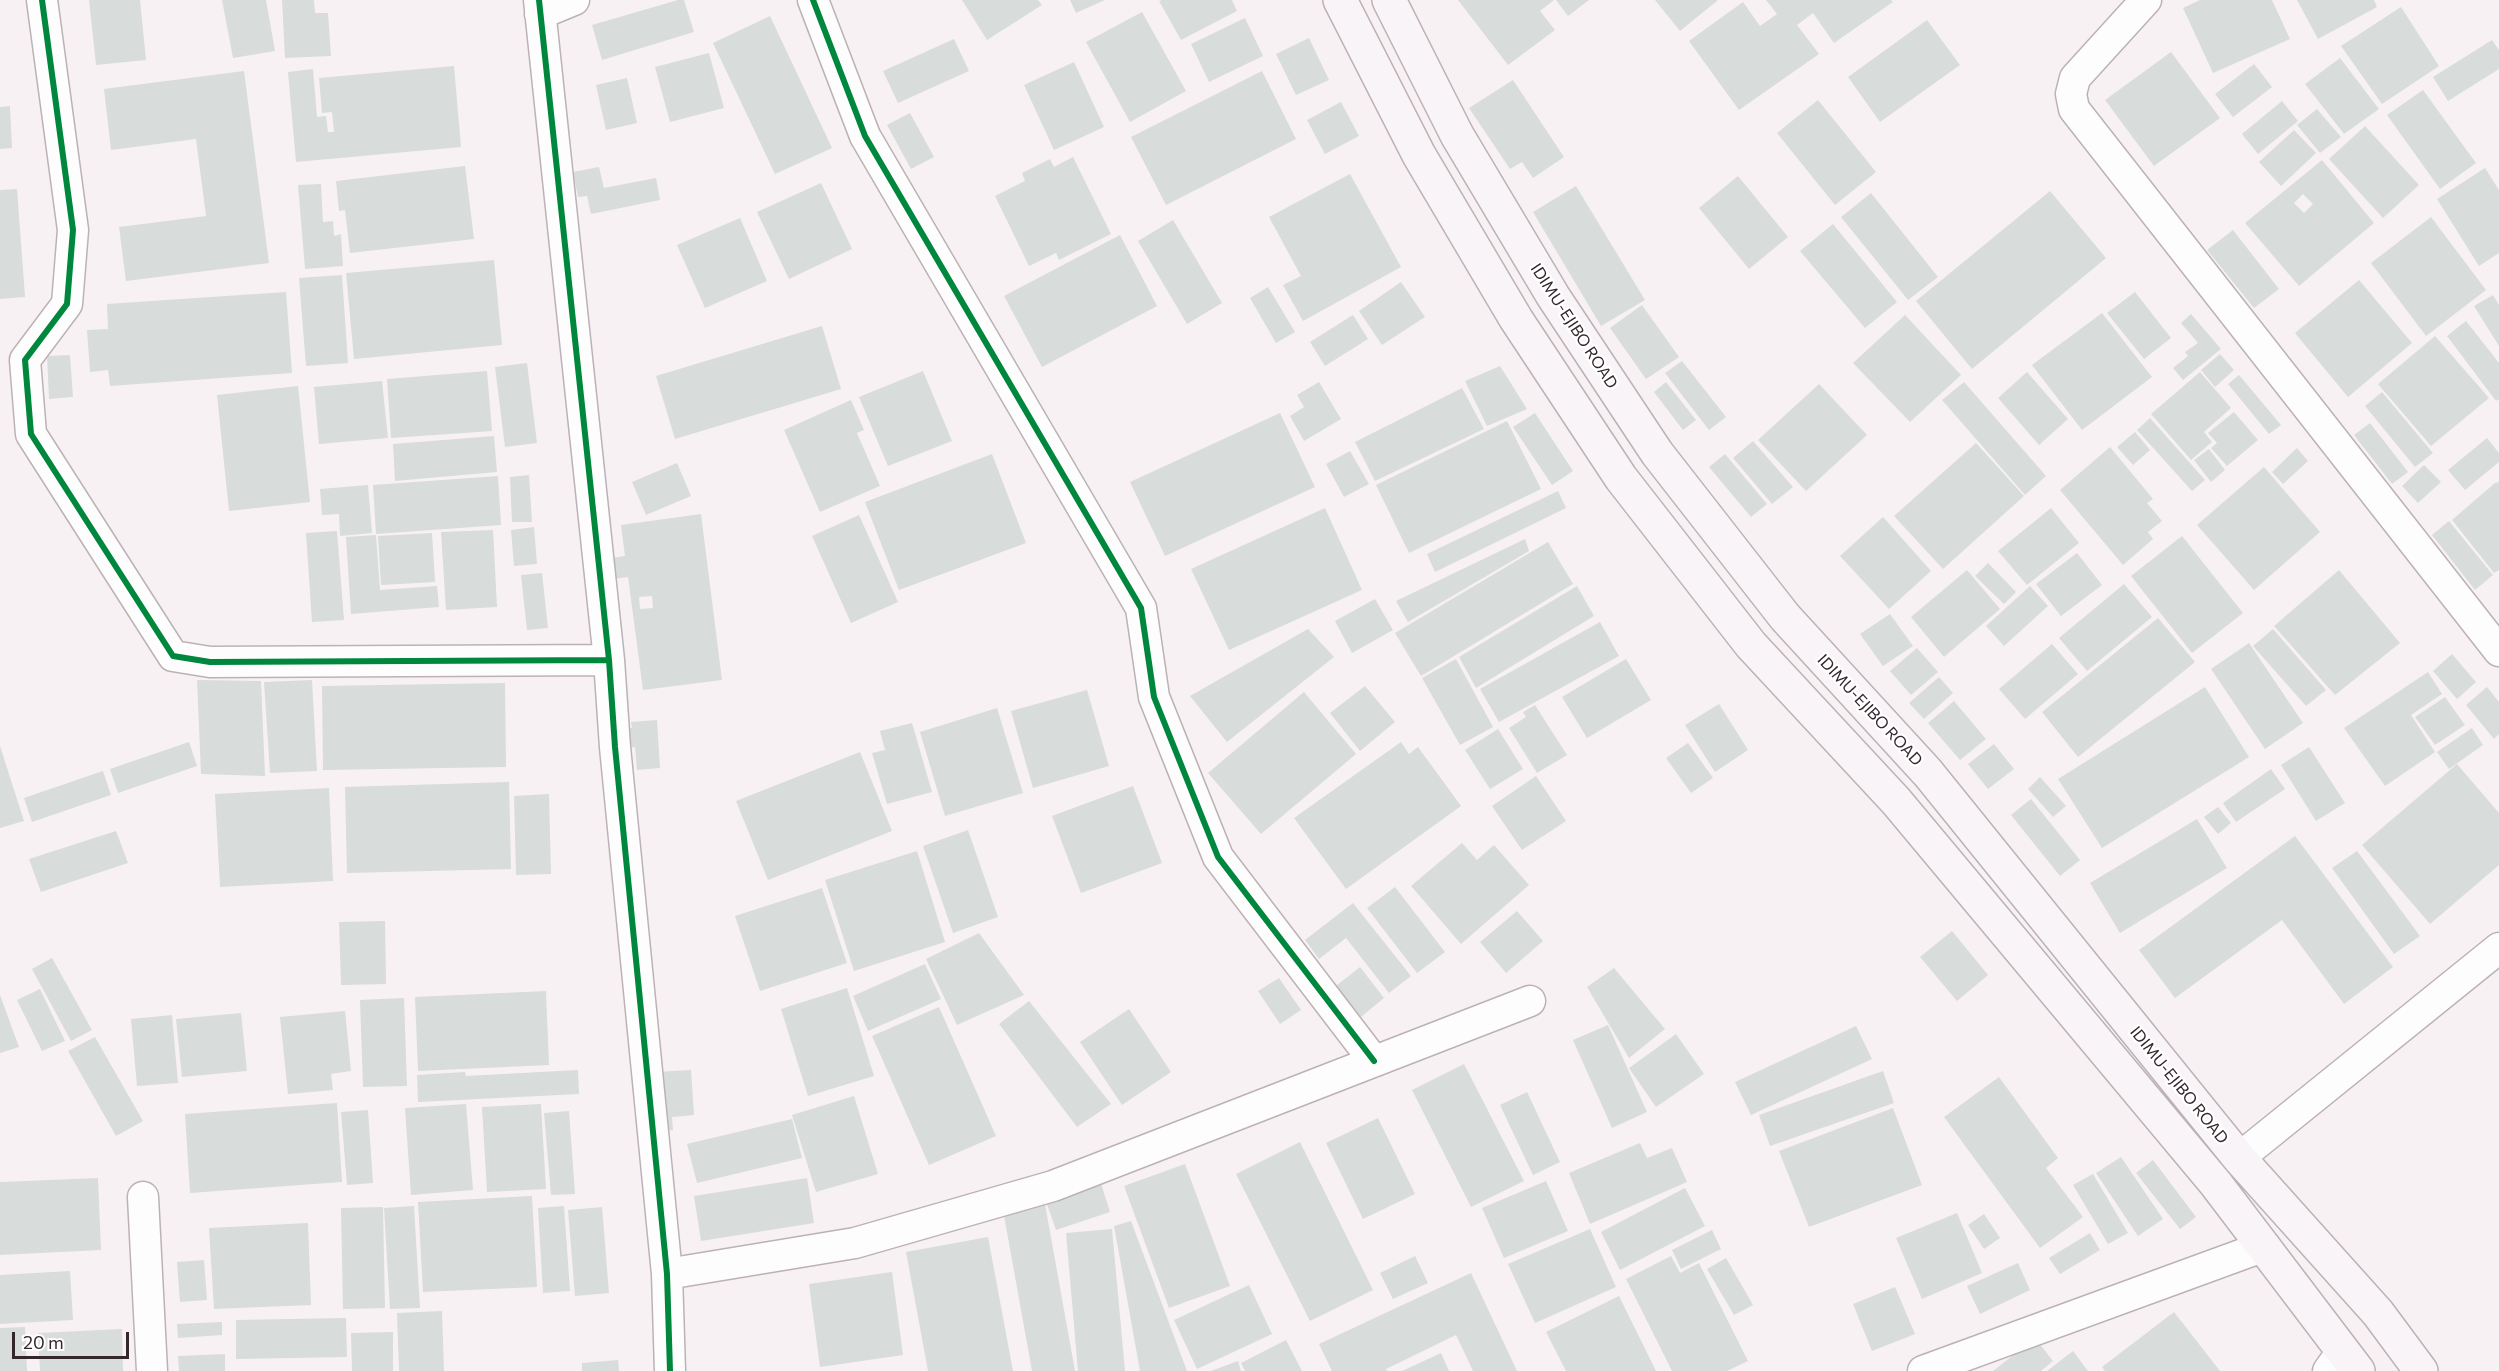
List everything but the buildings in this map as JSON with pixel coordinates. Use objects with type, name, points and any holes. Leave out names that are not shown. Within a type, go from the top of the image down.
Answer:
[{"type":"main road","name":"IDIMU-EJIBO ROAD","points":[[1340,0],[1419,155],[1455,217],[1516,319],[1622,478],[1751,645],[1896,801],[2216,1184],[2265,1246],[2343,1364]]},
{"type":"main road","name":"IDIMU-EJIBO ROAD","points":[[1389,0],[1457,135],[1541,276],[1657,453],[1785,617],[1928,773],[2238,1158],[2378,1313],[2421,1371]]},
{"type":"street","points":[[42,0],[72,230],[67,304],[25,360],[31,434],[173,656],[210,662],[609,660]]},
{"type":"street","points":[[574,0],[540,7],[609,660],[615,747],[667,1274],[670,1371]]},
{"type":"street","points":[[813,0],[865,136],[1141,608],[1154,697],[1218,857],[1374,1061]]},
{"type":"street","points":[[2146,0],[2075,78],[2071,94],[2074,109],[2499,651]]},
{"type":"street","points":[[2238,1158],[2499,948]]},
{"type":"street","points":[[667,1274],[855,1243],[1053,1186],[1530,1001]]},
{"type":"street","points":[[143,1197],[152,1371]]},
{"type":"street","points":[[1923,1371],[2265,1246]]},
{"type":"cycle path","points":[[42,0],[73,230],[67,304],[25,360],[31,434],[173,656],[210,662],[609,660]]},
{"type":"cycle path","points":[[539,0],[609,660],[615,747],[667,1274],[670,1371]]},
{"type":"cycle path","points":[[813,0],[865,136],[1141,608],[1154,697],[1218,857],[1374,1061]]}]
